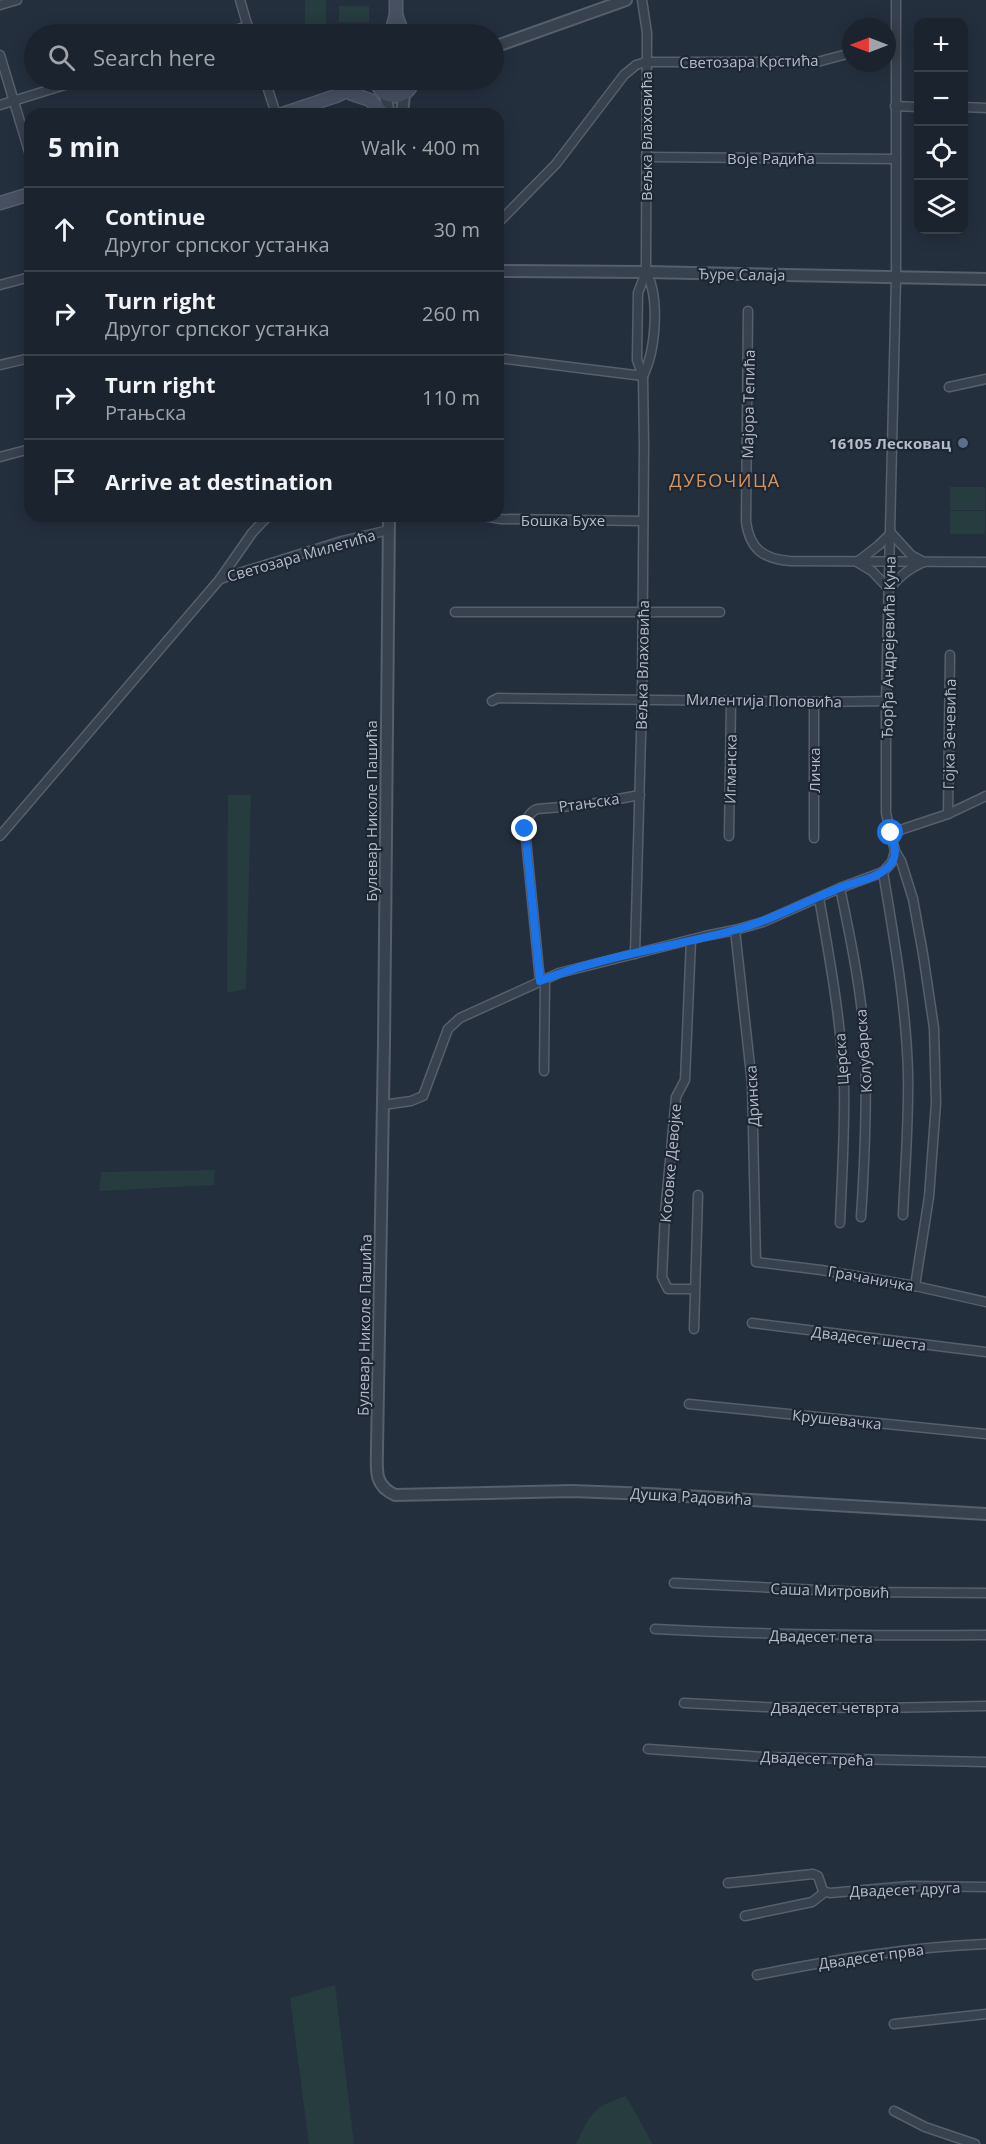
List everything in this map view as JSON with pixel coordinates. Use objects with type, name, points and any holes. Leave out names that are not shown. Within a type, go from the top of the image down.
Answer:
[{"type":"main road","points":[[396,0],[398,24]]},
{"type":"main road","points":[[300,108],[348,90]]},
{"type":"main road","points":[[336,96],[368,90]]},
{"type":"main road","points":[[384,90],[393,97],[404,94],[407,90]]},
{"type":"main road","points":[[352,94],[370,100],[378,108]]},
{"type":"main road","points":[[0,203],[24,196]]},
{"type":"street","points":[[0,5],[16,0]]},
{"type":"street","points":[[240,0],[247,24]]},
{"type":"street","points":[[504,43],[626,0]]},
{"type":"street","name":"Вељка Влаховића","points":[[635,954],[642,699],[643,521],[643,376],[637,360],[638,293],[646,272],[646,21],[642,0]]},
{"type":"street","name":"Ђорђа Андрејевића Куна","points":[[894,18],[896,0]]},
{"type":"street","points":[[0,55],[24,135]]},
{"type":"street","name":"Светозара Крстића","points":[[646,62],[817,62],[842,55]]},
{"type":"street","points":[[504,217],[556,164],[624,75],[636,65],[646,62]]},
{"type":"street","name":"Ђорђа Андрејевића Куна","points":[[893,72],[896,159],[896,278],[886,701],[886,813],[895,851],[901,861],[913,898],[934,1028],[936,1103],[929,1197],[915,1286]]},
{"type":"street","points":[[0,105],[49,90]]},
{"type":"street","points":[[268,90],[274,108]]},
{"type":"street","points":[[381,90],[387,108]]},
{"type":"street","points":[[403,108],[404,94]]},
{"type":"street","points":[[895,106],[914,107]]},
{"type":"street","points":[[968,107],[986,108]]},
{"type":"street","name":"Воје Радића","points":[[646,157],[896,159]]},
{"type":"street","name":"Ђуре Салаја","points":[[504,271],[986,279]]},
{"type":"street","name":"Вељка Влаховића","points":[[643,376],[650,361],[653,339],[654,293],[652,282],[646,272]]},
{"type":"street","points":[[0,285],[24,279]]},
{"type":"street","name":"Мајора Тепића","points":[[748,311],[746,522],[750,540],[762,554],[777,560],[986,562]]},
{"type":"street","points":[[504,359],[643,376]]},
{"type":"street","points":[[0,366],[24,360]]},
{"type":"street","points":[[949,387],[986,379]]},
{"type":"street","points":[[0,458],[24,451]]},
{"type":"street","name":"Бошка Бухе","points":[[504,519],[643,521]]},
{"type":"street","name":"Светозара Милетића","points":[[220,579],[262,522]]},
{"type":"street","name":"Булевар Николе Пашића","points":[[389,522],[377,1474],[380,1484],[386,1491],[395,1495]]},
{"type":"street","name":"Светозара Милетића","points":[[220,579],[342,541],[389,530]]},
{"type":"street","points":[[891,533],[899,545],[924,562],[899,576],[890,590],[872,571],[857,562],[891,533]]},
{"type":"street","points":[[0,836],[220,579]]},
{"type":"street","points":[[455,612],[720,612]]},
{"type":"street","name":"Гојка Зечевића","points":[[948,814],[950,655]]},
{"type":"street","name":"Милентија Поповића","points":[[492,700],[498,698],[886,701]]},
{"type":"street","name":"Игманска","points":[[729,836],[731,701]]},
{"type":"street","name":"Личка","points":[[814,702],[814,838]]},
{"type":"street","name":"Ртањска","points":[[544,1071],[542,980],[525,829],[526,820],[537,809],[585,805],[640,795]]},
{"type":"street","points":[[891,833],[948,814],[986,796]]},
{"type":"street","points":[[383,1105],[411,1101],[423,1096],[442,1043],[448,1029],[455,1021],[542,980],[579,967],[763,922],[883,872],[892,862],[895,851]]},
{"type":"street","points":[[883,872],[898,962],[906,1040],[908,1109],[903,1215]]},
{"type":"street","name":"Колубарска","points":[[840,888],[853,954],[864,1031],[866,1090],[861,1217]]},
{"type":"street","name":"Церска","points":[[819,898],[835,990],[844,1086],[840,1223]]},
{"type":"street","name":"Дринска","points":[[735,930],[752,1083],[756,1262]]},
{"type":"street","name":"Косовке Девојке","points":[[691,940],[686,1071],[685,1080],[676,1097],[665,1213],[662,1277],[668,1289],[694,1289]]},
{"type":"street","name":"Косовке Девојке","points":[[694,1329],[698,1195]]},
{"type":"street","name":"Грачаничка","points":[[756,1262],[915,1286],[986,1302]]},
{"type":"street","name":"Двадесет шеста","points":[[752,1323],[986,1352]]},
{"type":"street","name":"Крушевачка","points":[[688,1404],[986,1434]]},
{"type":"street","name":"Душка Радовића","points":[[395,1495],[594,1492],[986,1514]]},
{"type":"street","name":"Саша Митровић","points":[[674,1583],[861,1592],[986,1593]]},
{"type":"street","name":"Двадесет пета","points":[[655,1629],[880,1637],[986,1635]]},
{"type":"street","name":"Двадесет четврта","points":[[684,1703],[765,1707],[986,1706]]},
{"type":"street","name":"Двадесет трећа","points":[[648,1749],[775,1757],[986,1762]]},
{"type":"street","points":[[728,1883],[813,1874],[818,1876],[825,1892]]},
{"type":"street","name":"Двадесет друга","points":[[745,1916],[812,1902],[825,1892],[918,1885],[986,1887]]},
{"type":"street","name":"Двадесет прва","points":[[757,1975],[870,1954],[986,1944]]},
{"type":"street","points":[[894,2024],[986,2014]]},
{"type":"street","points":[[894,2111],[925,2127],[975,2144]]},
{"type":"green space","points":[[305,0],[326,0],[326,24],[305,24]]},
{"type":"green space","points":[[339,6],[369,6],[369,22],[339,22]]},
{"type":"green space","points":[[950,487],[985,487],[985,510],[950,510]]},
{"type":"green space","points":[[950,511],[985,511],[985,534],[950,534]]},
{"type":"green space","points":[[228,795],[251,795],[246,989],[227,993]]},
{"type":"green space","points":[[215,1170],[214,1185],[99,1191],[101,1172]]},
{"type":"green space","points":[[335,1985],[354,2144],[309,2144],[290,1998]]},
{"type":"green space","points":[[626,2096],[651,2144],[576,2144],[594,2112]]},
{"type":"place","name":"16105 Лесковац","points":[[963,443]]},
{"type":"district","name":"ДУБОЧИЦА","points":[[725,480]]},
{"type":"route","points":[[525,829],[540,981],[579,967],[763,922],[883,872],[894,858],[895,851],[891,833]]}]
